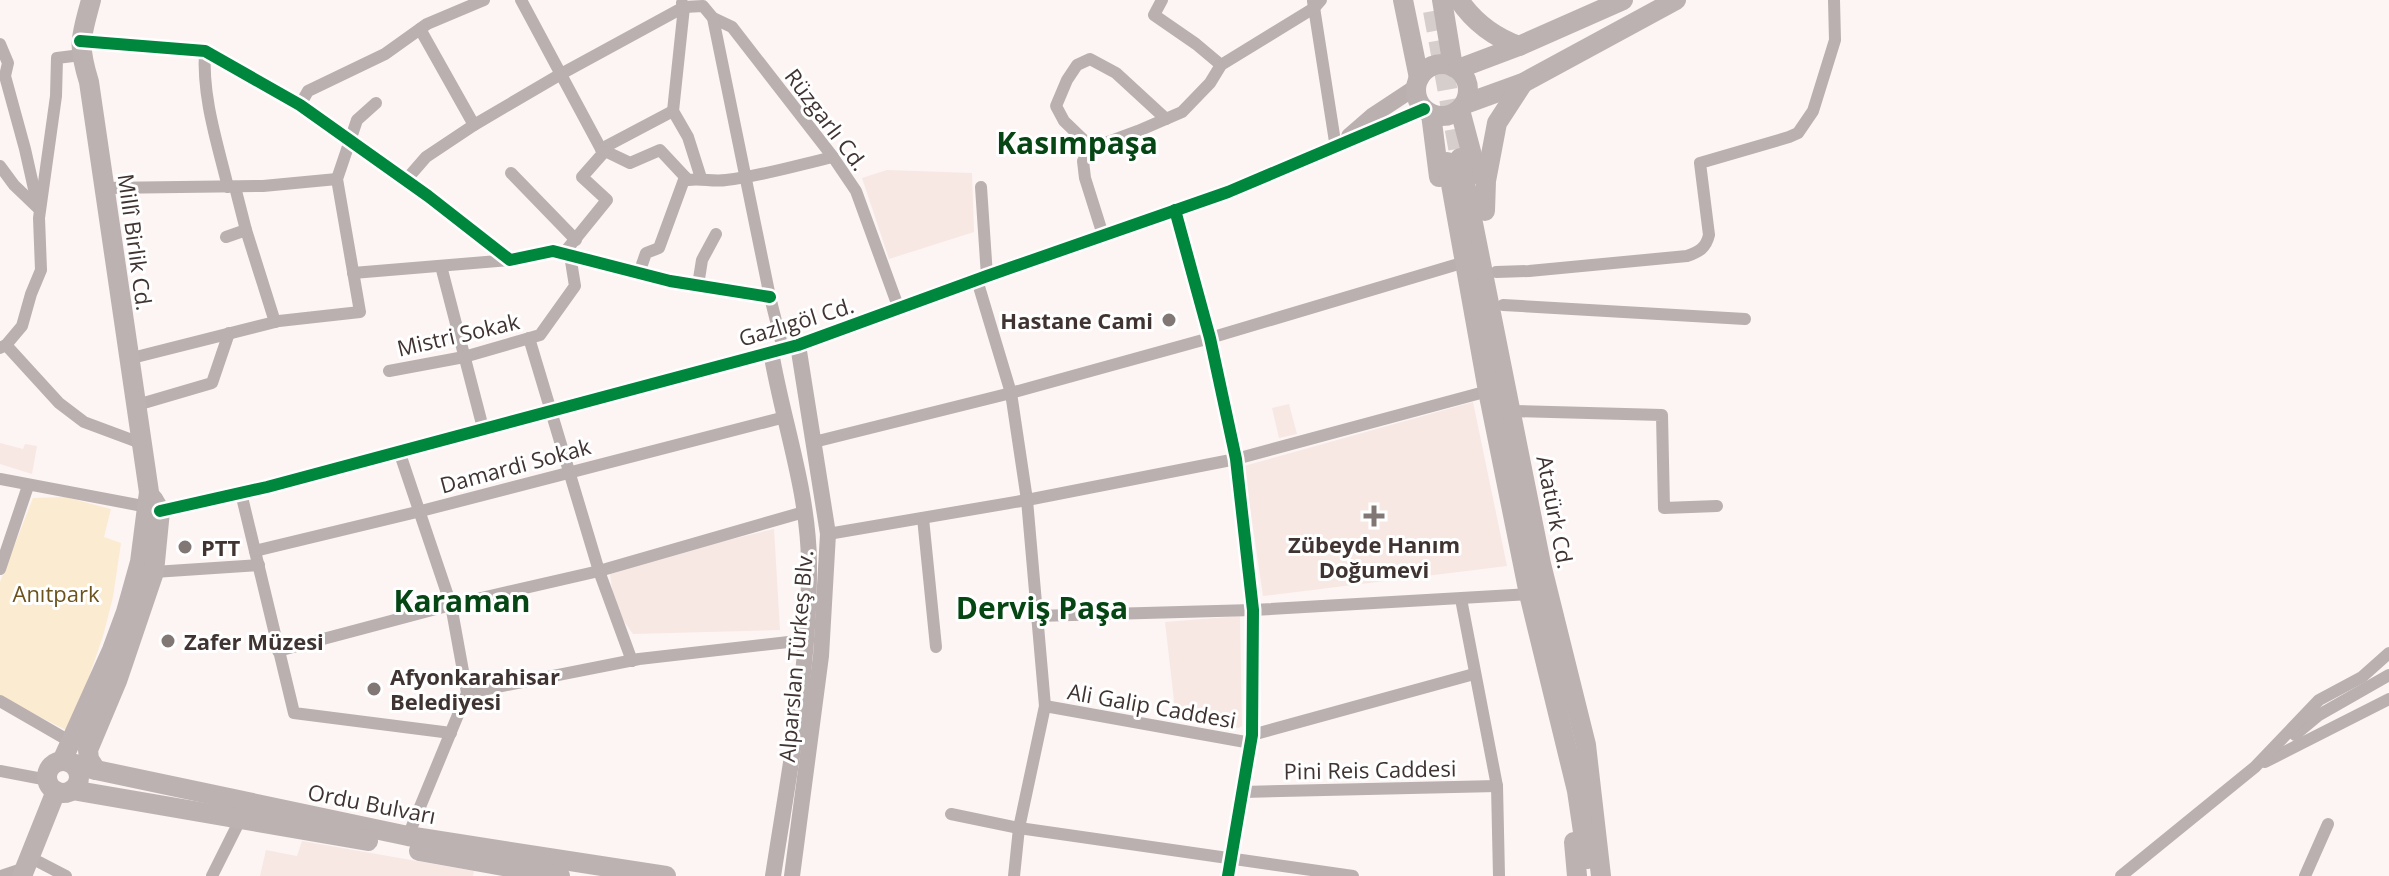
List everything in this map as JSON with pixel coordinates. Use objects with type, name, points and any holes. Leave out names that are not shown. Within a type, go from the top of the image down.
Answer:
[{"type":"main road","name":"Millî Birlik Cd.","points":[[66,762],[80,746],[117,681],[154,572],[152,503],[128,359],[89,82],[80,48],[91,0]]},
{"type":"main road","points":[[1403,0],[1428,12],[1469,89],[1462,107],[1454,155],[1438,171],[1473,351],[1488,391]]},
{"type":"main road","points":[[1459,0],[1480,24],[1500,39],[1519,46]]},
{"type":"main road","points":[[1418,83],[1428,68],[1435,65],[1456,68],[1519,46],[1623,0]]},
{"type":"main road","points":[[1427,111],[1446,116],[1523,83],[1676,0]]},
{"type":"main road","points":[[1428,12],[1418,83],[1419,103],[1454,155],[1485,211]]},
{"type":"main road","points":[[1512,411],[1503,305],[1485,211],[1486,181],[1497,123],[1523,83]]},
{"type":"main road","name":"Atatürk Cd.","points":[[1454,155],[1488,391],[1529,594],[1577,791],[1589,876]]},
{"type":"main road","name":"Atatürk Cd.","points":[[1454,155],[1512,411],[1541,564],[1586,745],[1601,876]]},
{"type":"main road","name":"Millî Birlik Cd.","points":[[80,746],[126,612],[152,503]]},
{"type":"main road","points":[[1564,742],[1577,876]]},
{"type":"main road","points":[[1586,745],[1604,796],[1614,876]]},
{"type":"main road","points":[[80,746],[96,770]]},
{"type":"main road","points":[[30,871],[60,788],[79,781],[75,766],[66,762],[49,770],[60,788]]},
{"type":"main road","name":"Ordu Bulvarı","points":[[66,762],[408,836],[666,876]]},
{"type":"main road","name":"Ordu Bulvarı","points":[[60,788],[241,818],[490,870],[560,876]]},
{"type":"street","points":[[300,105],[308,91],[385,54],[420,29],[484,0]]},
{"type":"street","points":[[521,0],[603,150],[630,163],[660,150],[688,180],[721,181],[833,157]]},
{"type":"street","points":[[1162,0],[1154,15],[1221,65]]},
{"type":"street","points":[[1496,272],[1697,253],[1709,235],[1700,163],[1789,137],[1807,123],[1835,40],[1834,0]]},
{"type":"street","points":[[1103,235],[1085,178],[1083,161],[1092,148],[1182,112],[1210,83],[1221,65],[1316,3],[1336,148]]},
{"type":"street","points":[[406,180],[426,157],[474,125],[682,4]]},
{"type":"street","points":[[682,4],[673,111],[688,137],[701,178]]},
{"type":"street","name":"Rüzgarlı Cd.","points":[[682,4],[703,6],[713,18],[732,27],[833,157],[856,191],[899,309]]},
{"type":"street","points":[[713,18],[770,297],[784,349]]},
{"type":"street","points":[[420,29],[474,125]]},
{"type":"street","points":[[143,444],[84,422],[59,403],[3,347],[22,326],[41,270],[39,213],[56,96],[57,58],[80,48],[127,43],[205,51],[300,105],[406,180],[510,260]]},
{"type":"street","points":[[0,44],[8,63],[3,77],[25,149],[39,213]]},
{"type":"street","points":[[205,51],[206,94],[231,187],[275,322]]},
{"type":"street","points":[[1092,148],[1064,121],[1056,106],[1067,80],[1082,61],[1090,59],[1104,65],[1166,119]]},
{"type":"street","name":"Gazlıgöl Cd.","points":[[1336,148],[1372,116],[1418,83]]},
{"type":"street","points":[[128,359],[275,322],[360,312],[337,179],[357,120],[376,103]]},
{"type":"street","points":[[567,254],[607,200],[582,177],[603,150],[673,111]]},
{"type":"street","name":"Gazlıgöl Cd.","points":[[152,503],[241,493],[784,349],[1228,192],[1427,111]]},
{"type":"street","points":[[0,166],[39,213]]},
{"type":"street","points":[[511,173],[576,240]]},
{"type":"street","points":[[639,273],[646,253],[659,248],[685,177]]},
{"type":"street","points":[[104,188],[231,187],[337,179]]},
{"type":"street","points":[[981,187],[982,278],[1011,393],[1027,500],[1045,706],[1019,828],[1014,876]]},
{"type":"street","points":[[1175,210],[1210,338],[1236,459],[1253,610],[1252,739],[1228,876]]},
{"type":"street","points":[[226,237],[246,230]]},
{"type":"street","points":[[698,285],[702,260],[716,234]]},
{"type":"street","points":[[353,273],[510,260],[553,251],[639,273],[770,297]]},
{"type":"street","name":"Mistri Sokak","points":[[389,371],[464,357],[540,335],[575,286],[567,254]]},
{"type":"street","points":[[814,442],[1011,393],[1455,265]]},
{"type":"street","points":[[441,266],[483,428]]},
{"type":"street","points":[[1503,305],[1745,319]]},
{"type":"street","points":[[137,405],[212,383],[229,333]]},
{"type":"street","points":[[529,338],[599,571],[632,661]]},
{"type":"street","name":"Alparslan Türkeş Blv.","points":[[773,876],[805,667],[809,560],[802,496],[785,417],[784,349]]},
{"type":"street","name":"Alparslan Türkeş Blv.","points":[[784,349],[814,442],[828,534],[821,656],[792,876]]},
{"type":"street","points":[[828,534],[1027,500],[1236,459],[1488,391]]},
{"type":"street","points":[[1512,411],[1662,415],[1664,508],[1717,506]]},
{"type":"street","name":"Damardi Sokak","points":[[255,551],[785,417]]},
{"type":"street","points":[[399,451],[451,605],[467,693],[408,836]]},
{"type":"street","points":[[0,479],[28,486],[152,503]]},
{"type":"street","points":[[0,569],[28,486]]},
{"type":"street","points":[[241,493],[294,713],[451,733]]},
{"type":"street","points":[[278,651],[451,605],[599,571],[804,512]]},
{"type":"street","points":[[923,518],[936,647]]},
{"type":"street","points":[[154,572],[259,565]]},
{"type":"street","points":[[1036,616],[1253,610],[1529,594]]},
{"type":"street","points":[[1461,599],[1497,786],[1499,876]]},
{"type":"street","points":[[467,693],[632,661],[806,640]]},
{"type":"street","points":[[2255,767],[2319,700],[2362,677],[2389,653]]},
{"type":"street","points":[[1252,739],[1474,674]]},
{"type":"street","points":[[2121,876],[2319,715],[2389,675]]},
{"type":"street","points":[[2255,767],[2389,699]]},
{"type":"street","points":[[0,701],[80,746]]},
{"type":"street","name":"Ali Galip Caddesi","points":[[1045,706],[1252,739]]},
{"type":"street","points":[[0,771],[60,788]]},
{"type":"street","name":"Pini Reis Caddesi","points":[[1243,792],[1497,786]]},
{"type":"street","points":[[951,814],[1019,828],[1353,876]]},
{"type":"street","points":[[212,876],[241,818]]},
{"type":"street","points":[[2305,876],[2328,824]]},
{"type":"street","points":[[1,876],[30,871],[66,876]]},
{"type":"shaded area","points":[[887,170],[972,173],[974,232],[889,259],[862,178]]},
{"type":"shaded area","name":"Zübeyde Hanım Doğumevi","points":[[1473,402],[1507,566],[1263,596],[1244,466]]},
{"type":"shaded area","points":[[1289,404],[1297,434],[1279,438],[1272,408]]},
{"type":"shaded area","points":[[0,443],[23,449],[25,444],[37,446],[32,474],[0,464]]},
{"type":"shaded area","points":[[774,529],[780,630],[633,634],[618,613],[610,574],[686,550]]},
{"type":"shaded area","points":[[1240,616],[1242,726],[1176,718],[1165,622]]},
{"type":"shaded area","points":[[302,841],[474,871],[473,876],[260,876],[266,850],[297,856]]},
{"type":"green space","name":"Anıtpark","points":[[65,497],[111,509],[104,537],[121,543],[113,597],[103,636],[68,731],[0,697],[0,582],[33,498]]},
{"type":"tunnel","points":[[1433,11],[1460,158]]},
{"type":"cycle path","points":[[80,41],[205,51],[300,105],[428,196],[510,260],[553,251],[670,281],[770,297]]},
{"type":"cycle path","points":[[160,511],[267,487],[798,345],[1228,192],[1424,109]]},
{"type":"cycle path","points":[[1175,210],[1210,338],[1236,459],[1253,610],[1252,735],[1228,876]]},
{"type":"place","name":"Hastane Cami","points":[[1169,320]]},
{"type":"place","name":"Zübeyde Hanım Doğumevi","points":[[1374,516]]},
{"type":"place","name":"PTT","points":[[185,547]]},
{"type":"place","name":"Zafer Müzesi","points":[[168,641]]},
{"type":"place","name":"Afyonkarahisar Belediyesi","points":[[374,689]]},
{"type":"district","name":"Kasımpaşa","points":[[1077,142]]},
{"type":"district","name":"Karaman","points":[[462,600]]},
{"type":"district","name":"Derviş Paşa","points":[[1042,607]]}]
